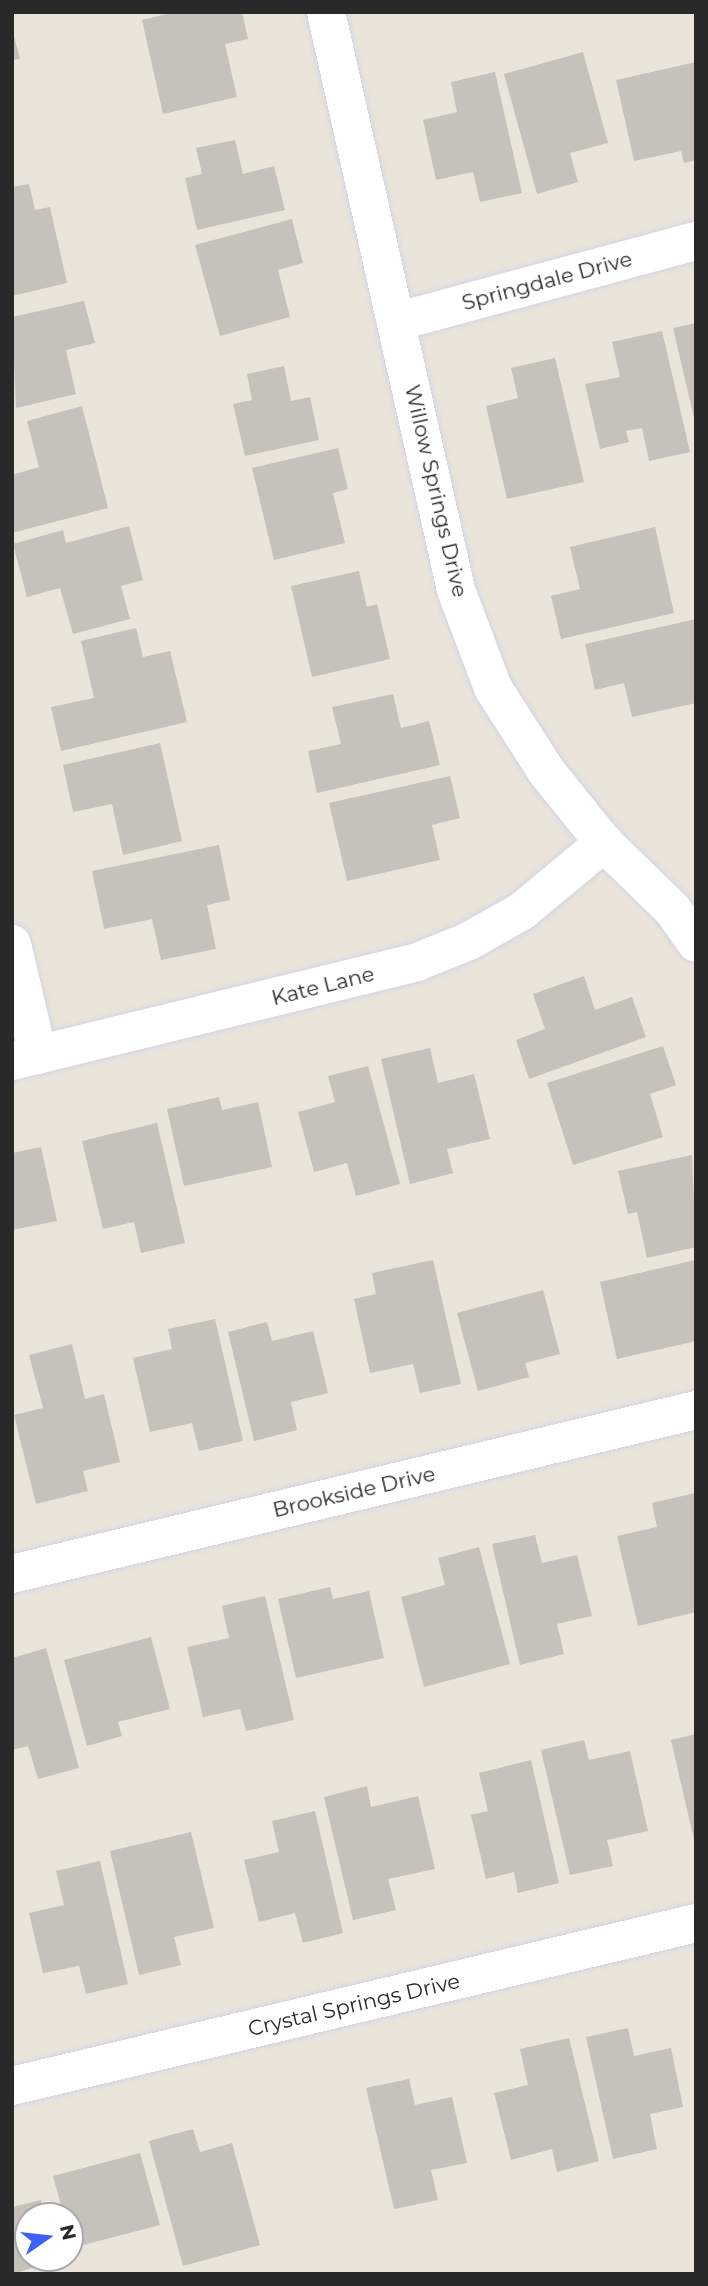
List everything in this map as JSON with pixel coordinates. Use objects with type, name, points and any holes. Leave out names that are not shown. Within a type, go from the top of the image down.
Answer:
[{"type":"street","name":"Willow Springs Drive","points":[[326,12],[399,321],[456,590],[493,688],[546,771],[604,843],[673,910],[696,943]]},
{"type":"street","name":"Springdale Drive","points":[[399,321],[696,241]]},
{"type":"street","name":"Kate Lane","points":[[25,1058],[417,962],[469,941],[522,911],[604,843]]},
{"type":"street","points":[[12,944],[25,1058]]},
{"type":"street","name":"Brookside Drive","points":[[12,1574],[696,1410]]},
{"type":"street","name":"Crystal Springs Drive","points":[[12,2087],[696,1923]]},
{"type":"building","points":[[176,12],[242,12],[248,39],[225,44],[237,97],[163,114],[142,20]]},
{"type":"building","points":[[12,28],[20,59],[12,60]]},
{"type":"building","points":[[583,52],[608,143],[570,153],[578,182],[537,194],[504,74]]},
{"type":"building","points":[[696,62],[696,160],[684,163],[681,151],[634,161],[616,80]]},
{"type":"building","points":[[495,72],[522,193],[480,202],[473,172],[436,180],[423,120],[457,112],[451,82]]},
{"type":"building","points":[[235,140],[243,174],[274,166],[285,210],[197,230],[185,178],[202,174],[196,148]]},
{"type":"building","points":[[29,184],[35,210],[50,207],[67,283],[12,296],[12,187]]},
{"type":"building","points":[[292,219],[303,263],[278,270],[290,317],[220,336],[195,245]]},
{"type":"building","points":[[84,301],[95,343],[66,350],[76,394],[16,408],[12,317]]},
{"type":"building","points":[[696,323],[696,422],[695,422],[673,328]]},
{"type":"building","points":[[662,331],[690,452],[649,461],[642,428],[626,431],[629,442],[600,449],[585,384],[620,377],[612,342]]},
{"type":"building","points":[[555,358],[584,482],[507,499],[486,406],[518,398],[511,368]]},
{"type":"building","points":[[284,366],[291,401],[310,397],[319,440],[245,456],[233,404],[252,400],[247,374]]},
{"type":"building","points":[[82,406],[108,508],[12,533],[12,475],[39,467],[27,421]]},
{"type":"building","points":[[338,448],[348,489],[333,493],[345,543],[274,560],[252,468]]},
{"type":"building","points":[[129,526],[143,580],[121,586],[130,619],[73,634],[60,588],[27,597],[13,544],[63,530],[66,543]]},
{"type":"building","points":[[655,527],[674,613],[561,639],[551,596],[580,589],[570,547]]},
{"type":"building","points":[[359,571],[367,607],[377,604],[390,659],[312,677],[291,586]]},
{"type":"building","points":[[696,619],[696,703],[632,717],[624,683],[595,690],[585,644]]},
{"type":"building","points":[[136,628],[143,657],[170,651],[187,722],[61,751],[51,707],[94,698],[81,641]]},
{"type":"building","points":[[393,694],[401,728],[429,721],[440,765],[317,793],[308,751],[341,744],[332,707]]},
{"type":"building","points":[[160,743],[182,841],[123,855],[112,804],[73,812],[63,765]]},
{"type":"building","points":[[450,776],[460,818],[432,825],[440,860],[347,881],[329,803]]},
{"type":"building","points":[[219,845],[230,900],[207,905],[216,949],[161,960],[152,919],[104,929],[92,871]]},
{"type":"building","points":[[584,976],[595,1010],[632,997],[646,1037],[529,1079],[516,1040],[545,1029],[533,994]]},
{"type":"building","points":[[663,1046],[676,1085],[650,1094],[663,1137],[573,1165],[547,1083]]},
{"type":"building","points":[[430,1048],[438,1083],[474,1074],[490,1139],[447,1149],[453,1173],[410,1184],[381,1059]]},
{"type":"building","points":[[368,1066],[400,1184],[356,1196],[347,1163],[314,1172],[298,1112],[335,1102],[328,1076]]},
{"type":"building","points":[[219,1097],[222,1110],[258,1102],[272,1167],[184,1186],[167,1109]]},
{"type":"building","points":[[157,1123],[185,1243],[141,1253],[134,1222],[103,1229],[82,1141]]},
{"type":"building","points":[[41,1147],[57,1221],[12,1230],[12,1153]]},
{"type":"building","points":[[692,1155],[696,1247],[647,1258],[637,1212],[628,1214],[618,1171]]},
{"type":"building","points":[[433,1260],[461,1384],[420,1393],[413,1364],[370,1373],[354,1299],[376,1294],[372,1273]]},
{"type":"building","points":[[696,1260],[696,1341],[617,1359],[600,1282]]},
{"type":"building","points":[[543,1290],[560,1354],[525,1363],[529,1377],[478,1391],[457,1313]]},
{"type":"building","points":[[215,1319],[243,1441],[199,1451],[192,1423],[150,1432],[133,1358],[172,1349],[168,1329]]},
{"type":"building","points":[[267,1322],[272,1341],[313,1331],[328,1393],[291,1402],[297,1430],[254,1441],[228,1332]]},
{"type":"building","points":[[72,1344],[85,1399],[104,1394],[120,1462],[83,1471],[88,1491],[36,1504],[14,1415],[43,1408],[29,1355]]},
{"type":"building","points":[[695,1493],[696,1612],[638,1626],[617,1536],[657,1527],[652,1503]]},
{"type":"building","points":[[535,1535],[542,1563],[577,1555],[592,1616],[557,1624],[564,1654],[520,1665],[492,1544]]},
{"type":"building","points":[[479,1547],[510,1664],[424,1687],[401,1597],[445,1585],[438,1558]]},
{"type":"building","points":[[330,1587],[333,1599],[369,1591],[384,1658],[296,1678],[278,1599]]},
{"type":"building","points":[[265,1596],[294,1720],[246,1731],[240,1709],[203,1717],[187,1647],[229,1638],[222,1606]]},
{"type":"building","points":[[151,1637],[170,1709],[118,1722],[122,1736],[87,1746],[64,1660]]},
{"type":"building","points":[[46,1648],[79,1768],[38,1779],[28,1746],[12,1750],[12,1658]]},
{"type":"building","points":[[696,1734],[696,1843],[695,1844],[671,1740]]},
{"type":"building","points":[[584,1740],[589,1760],[630,1751],[648,1831],[607,1840],[613,1866],[570,1875],[541,1750]]},
{"type":"building","points":[[531,1760],[559,1883],[518,1893],[514,1872],[486,1879],[471,1815],[488,1811],[479,1773]]},
{"type":"building","points":[[367,1786],[371,1807],[418,1796],[435,1869],[388,1879],[396,1910],[353,1920],[324,1797]]},
{"type":"building","points":[[315,1811],[343,1933],[303,1943],[295,1913],[259,1922],[244,1860],[279,1852],[272,1821]]},
{"type":"building","points":[[191,1832],[214,1928],[174,1937],[181,1965],[139,1975],[110,1851]]},
{"type":"building","points":[[100,1861],[128,1984],[86,1994],[79,1966],[43,1973],[29,1913],[64,1905],[56,1871]]},
{"type":"building","points":[[628,2028],[634,2056],[671,2048],[683,2107],[650,2114],[657,2149],[613,2159],[586,2037]]},
{"type":"building","points":[[569,2038],[599,2161],[557,2172],[552,2149],[511,2160],[494,2093],[528,2085],[520,2049]]},
{"type":"building","points":[[409,2079],[415,2105],[452,2097],[467,2163],[431,2170],[438,2200],[394,2209],[366,2088]]},
{"type":"building","points":[[193,2129],[200,2152],[232,2143],[260,2245],[183,2266],[149,2141]]},
{"type":"building","points":[[140,2153],[160,2225],[84,2245],[84,2202],[60,2202],[53,2176]]},
{"type":"building","points":[[12,2207],[14,2272],[19,2272],[12,2274]]}]
